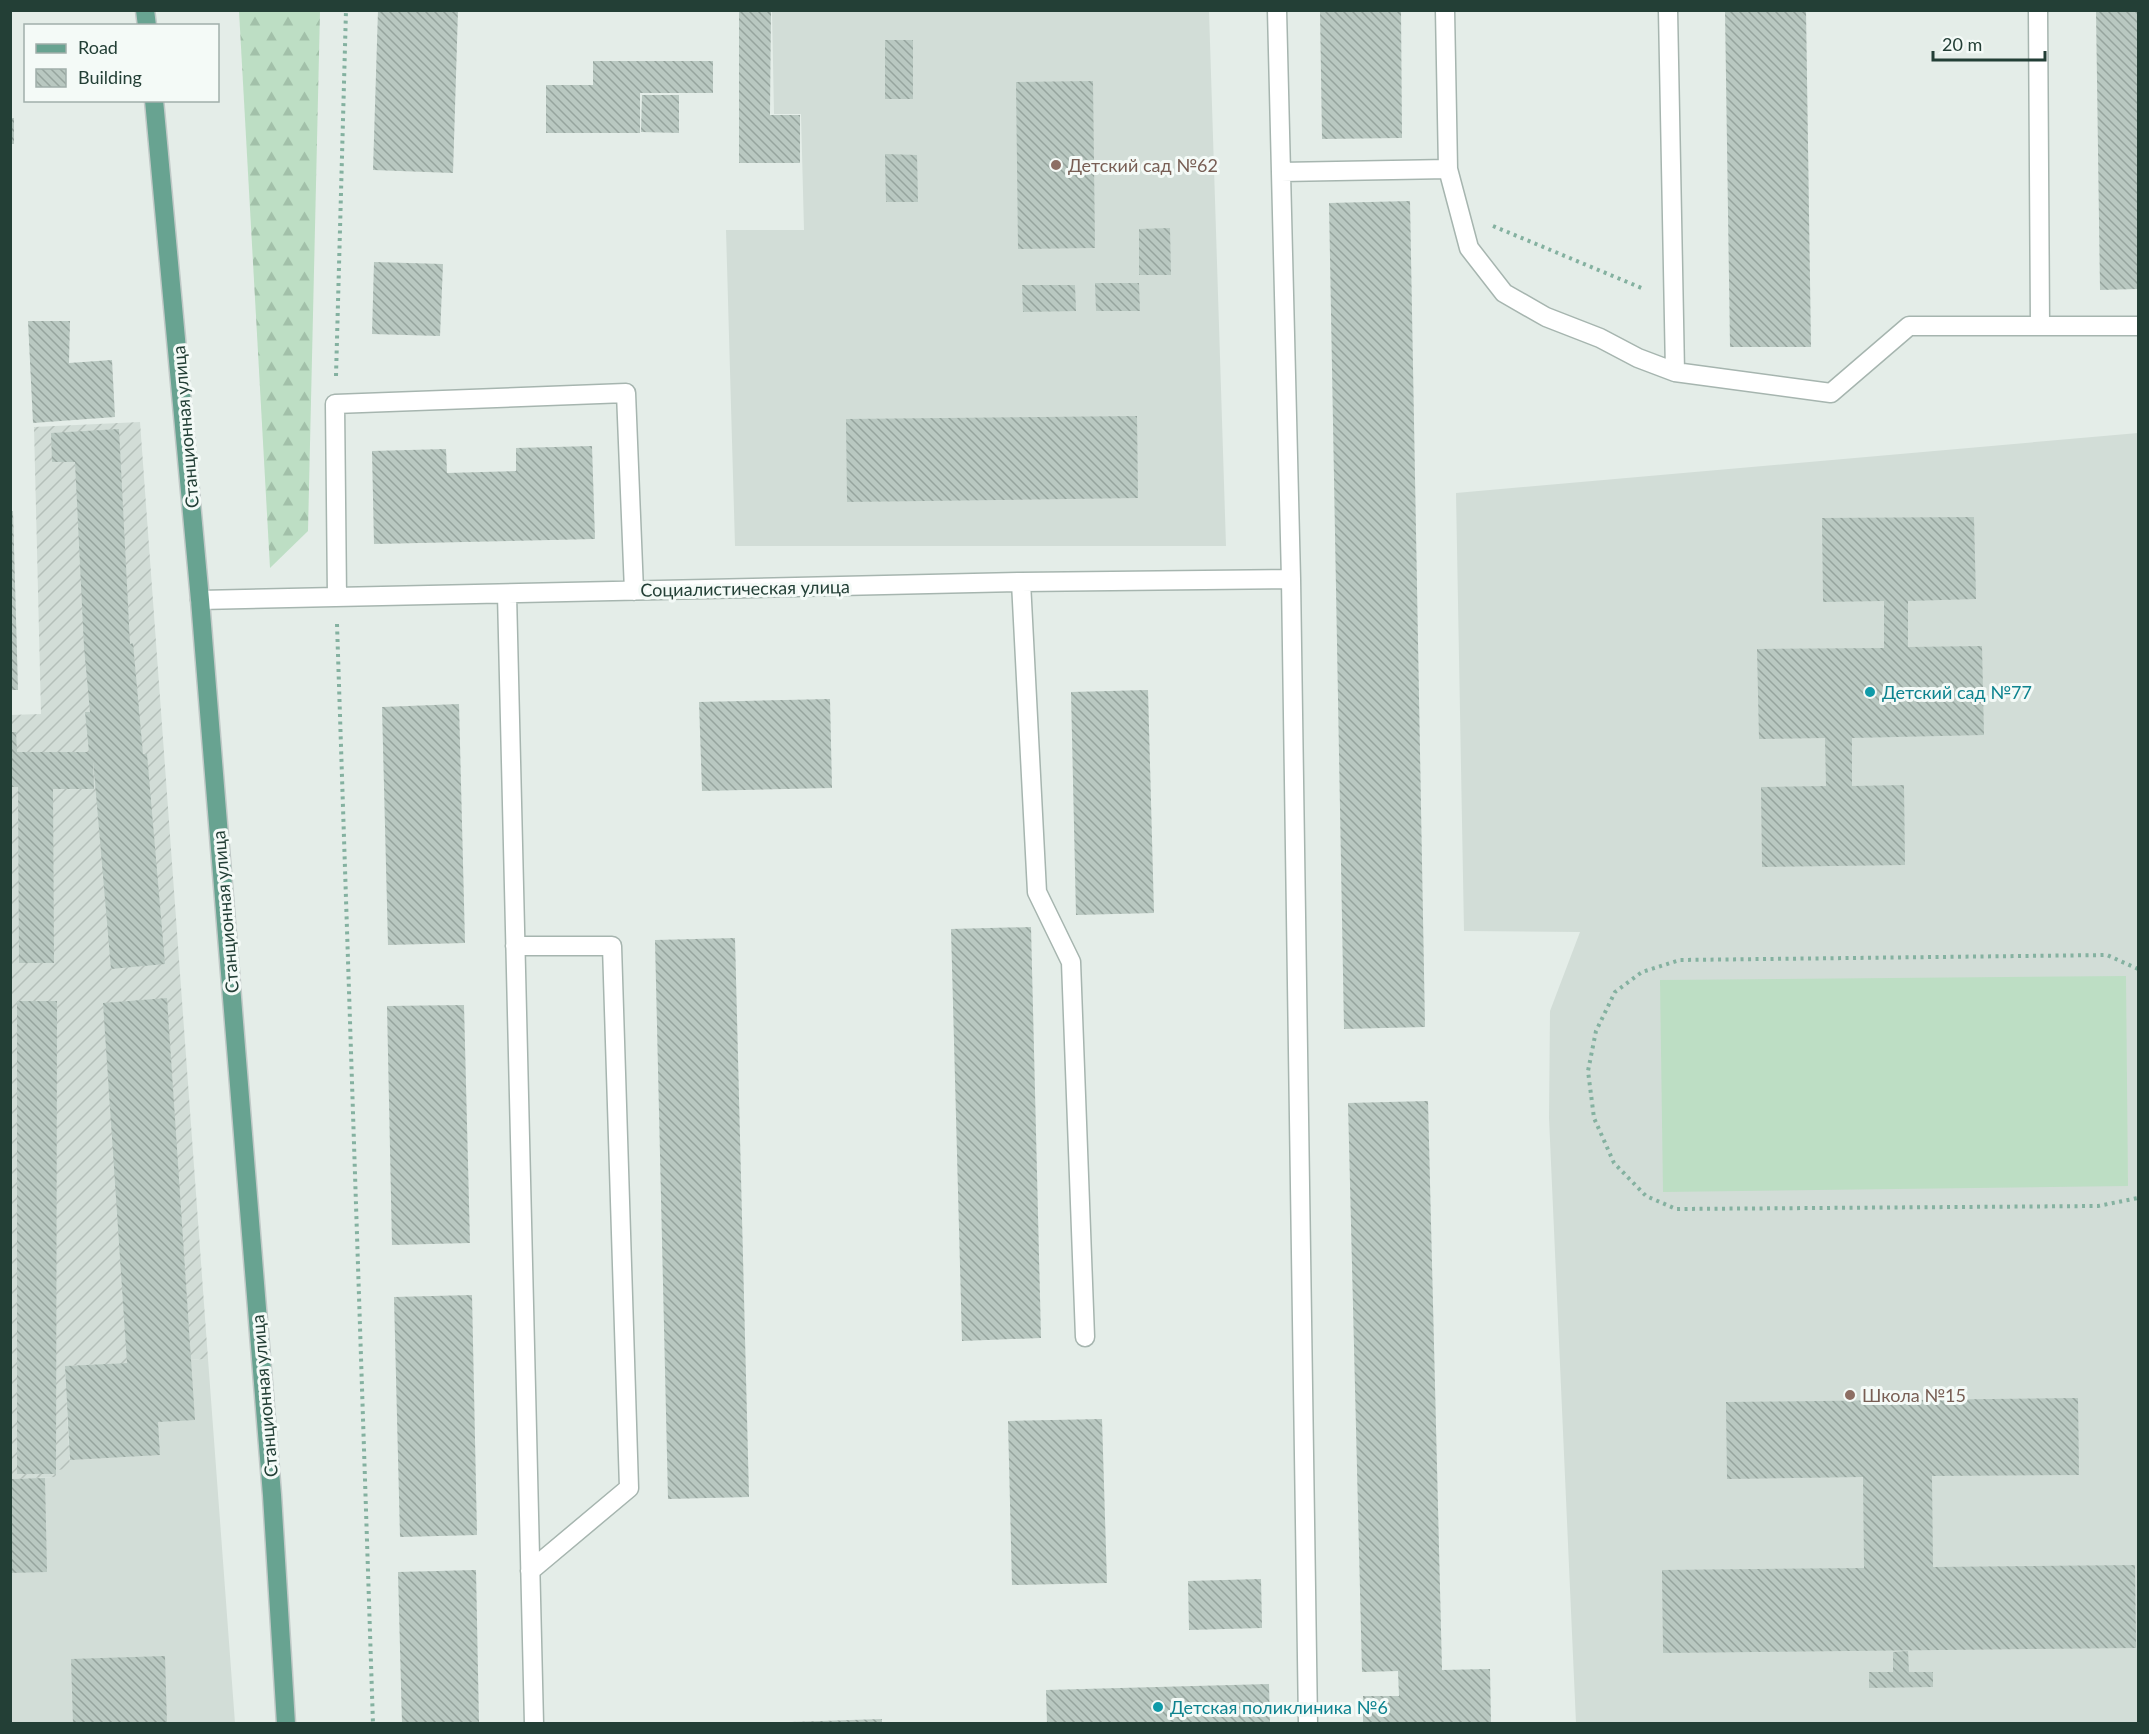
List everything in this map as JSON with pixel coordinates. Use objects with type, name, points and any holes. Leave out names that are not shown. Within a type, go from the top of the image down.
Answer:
[{"type":"main road","name":"Станционная улица","points":[[154,102],[200,600],[272,1495],[286,1724]]},
{"type":"street","points":[[1277,10],[1291,579],[1308,1724]]},
{"type":"street","points":[[1445,10],[1448,169],[1469,248],[1504,293],[1546,317],[1600,338],[1638,358],[1675,372],[1831,393],[1909,326],[2139,326]]},
{"type":"street","points":[[1668,10],[1675,372]]},
{"type":"street","points":[[2038,10],[2040,326]]},
{"type":"street","points":[[1281,172],[1448,169]]},
{"type":"street","points":[[337,597],[335,404],[626,393],[634,591]]},
{"type":"street","name":"Социалистическая улица","points":[[200,600],[1021,582],[1291,579]]},
{"type":"street","points":[[1021,582],[1037,892],[1071,962],[1085,1338]]},
{"type":"street","points":[[507,594],[534,1724]]},
{"type":"street","points":[[515,946],[612,946],[629,1488],[531,1571]]},
{"type":"path","points":[[335,404],[346,10]]},
{"type":"path","points":[[1459,211],[1673,301]]},
{"type":"path","points":[[337,597],[373,1724]]},
{"type":"path","points":[[2139,969],[2107,955],[1680,960],[1642,972],[1615,992],[1596,1031],[1588,1071],[1594,1118],[1614,1163],[1646,1196],[1676,1209],[2098,1206],[2139,1198]]},
{"type":"shaded area","points":[[772,11],[1209,11],[1226,546],[735,546],[726,230],[804,230],[801,114],[774,114]]},
{"type":"shaded area","points":[[140,422],[208,1359],[65,1366],[70,1469],[56,1470],[56,1477],[11,1479],[10,715],[41,714],[34,427]]},
{"type":"shaded area","points":[[2138,433],[2138,1723],[1576,1723],[1549,1118],[1550,1011],[1580,932],[1464,931],[1456,493]]},
{"type":"shaded area","points":[[208,1359],[235,1723],[11,1723],[10,1479],[56,1477],[56,1470],[70,1460],[65,1366]]},
{"type":"green space","points":[[239,11],[320,11],[308,531],[270,568]]},
{"type":"green space","points":[[2126,976],[2128,1186],[1663,1192],[1660,980]]},
{"type":"building","points":[[378,10],[458,10],[453,173],[373,170]]},
{"type":"building","points":[[739,10],[771,10],[770,115],[800,115],[800,163],[739,163]]},
{"type":"building","points":[[1320,10],[1401,10],[1402,138],[1322,139]]},
{"type":"building","points":[[1725,10],[1806,10],[1811,347],[1730,347]]},
{"type":"building","points":[[2096,10],[2138,10],[2138,289],[2100,290]]},
{"type":"building","points":[[885,40],[913,40],[913,99],[885,99]]},
{"type":"building","points":[[593,61],[713,61],[713,93],[640,93],[640,133],[546,133],[546,85],[593,85]]},
{"type":"building","name":"Детский сад №62","points":[[1093,81],[1095,248],[1018,249],[1016,82]]},
{"type":"building","points":[[642,95],[679,95],[679,133],[641,132]]},
{"type":"building","points":[[10,118],[14,118],[14,144],[10,144]]},
{"type":"building","points":[[885,154],[917,155],[918,202],[886,202]]},
{"type":"building","points":[[1410,201],[1425,1027],[1344,1029],[1329,203]]},
{"type":"building","points":[[1170,228],[1171,275],[1139,275],[1139,229]]},
{"type":"building","points":[[374,262],[443,264],[440,336],[372,334]]},
{"type":"building","points":[[1095,283],[1139,283],[1140,311],[1096,311]]},
{"type":"building","points":[[1022,285],[1075,285],[1076,311],[1023,312]]},
{"type":"building","points":[[28,321],[70,321],[69,363],[112,360],[115,417],[33,423]]},
{"type":"building","points":[[1137,416],[1138,498],[847,502],[846,419]]},
{"type":"building","points":[[119,429],[130,644],[133,643],[143,754],[147,754],[165,964],[111,969],[93,759],[94,789],[53,789],[54,963],[19,963],[18,787],[10,787],[10,732],[16,732],[17,752],[89,752],[85,712],[90,712],[84,647],[75,462],[52,462],[51,433]]},
{"type":"building","points":[[592,446],[595,539],[374,544],[372,451],[446,449],[447,473],[516,471],[516,448]]},
{"type":"building","points":[[10,511],[13,511],[18,690],[10,690]]},
{"type":"building","name":"Детский сад №77","points":[[1974,517],[1976,599],[1908,601],[1908,647],[1982,646],[1984,735],[1852,738],[1852,786],[1904,785],[1905,865],[1762,867],[1761,787],[1826,786],[1825,738],[1759,739],[1757,649],[1884,648],[1884,601],[1823,602],[1822,518]]},
{"type":"building","points":[[1148,690],[1154,913],[1076,915],[1071,692]]},
{"type":"building","points":[[830,699],[832,788],[702,791],[699,702]]},
{"type":"building","points":[[459,704],[465,943],[388,945],[382,707]]},
{"type":"building","points":[[1031,927],[1041,1338],[962,1341],[951,929]]},
{"type":"building","points":[[735,938],[749,1497],[668,1499],[655,940]]},
{"type":"building","points":[[167,998],[195,1420],[158,1422],[160,1455],[70,1460],[65,1366],[127,1363],[103,1003]]},
{"type":"building","points":[[17,1001],[57,1001],[56,1474],[17,1474]]},
{"type":"building","points":[[464,1005],[470,1243],[392,1245],[387,1006]]},
{"type":"building","points":[[1428,1101],[1442,1670],[1490,1669],[1491,1724],[1363,1724],[1363,1696],[1399,1696],[1398,1671],[1362,1672],[1348,1103]]},
{"type":"building","points":[[472,1295],[477,1535],[400,1537],[394,1297]]},
{"type":"building","points":[[2078,1398],[2079,1475],[1932,1476],[1933,1567],[2135,1565],[2136,1648],[1663,1653],[1662,1570],[1864,1568],[1863,1477],[1727,1479],[1726,1402]]},
{"type":"building","points":[[1102,1419],[1107,1583],[1012,1585],[1008,1421]]},
{"type":"building","points":[[45,1478],[47,1572],[10,1573],[10,1479]]},
{"type":"building","points":[[476,1570],[479,1724],[402,1724],[398,1572]]},
{"type":"building","points":[[1261,1579],[1262,1628],[1189,1630],[1188,1581]]},
{"type":"building","points":[[1908,1651],[1909,1672],[1933,1672],[1933,1687],[1869,1688],[1869,1672],[1893,1672],[1893,1652]]},
{"type":"building","points":[[165,1656],[167,1724],[73,1724],[71,1659]]},
{"type":"building","name":"Детская поликлиника №6","points":[[1269,1684],[1270,1724],[1047,1724],[1046,1690]]},
{"type":"building","points":[[882,1719],[882,1724],[789,1724],[789,1722]]},
{"type":"place","name":"Детский сад №62","points":[[1056,165]]},
{"type":"place","name":"Детский сад №77","points":[[1870,692]]},
{"type":"place","name":"Школа №15","points":[[1850,1395]]},
{"type":"place","name":"Детская поликлиника №6","points":[[1158,1707]]}]
